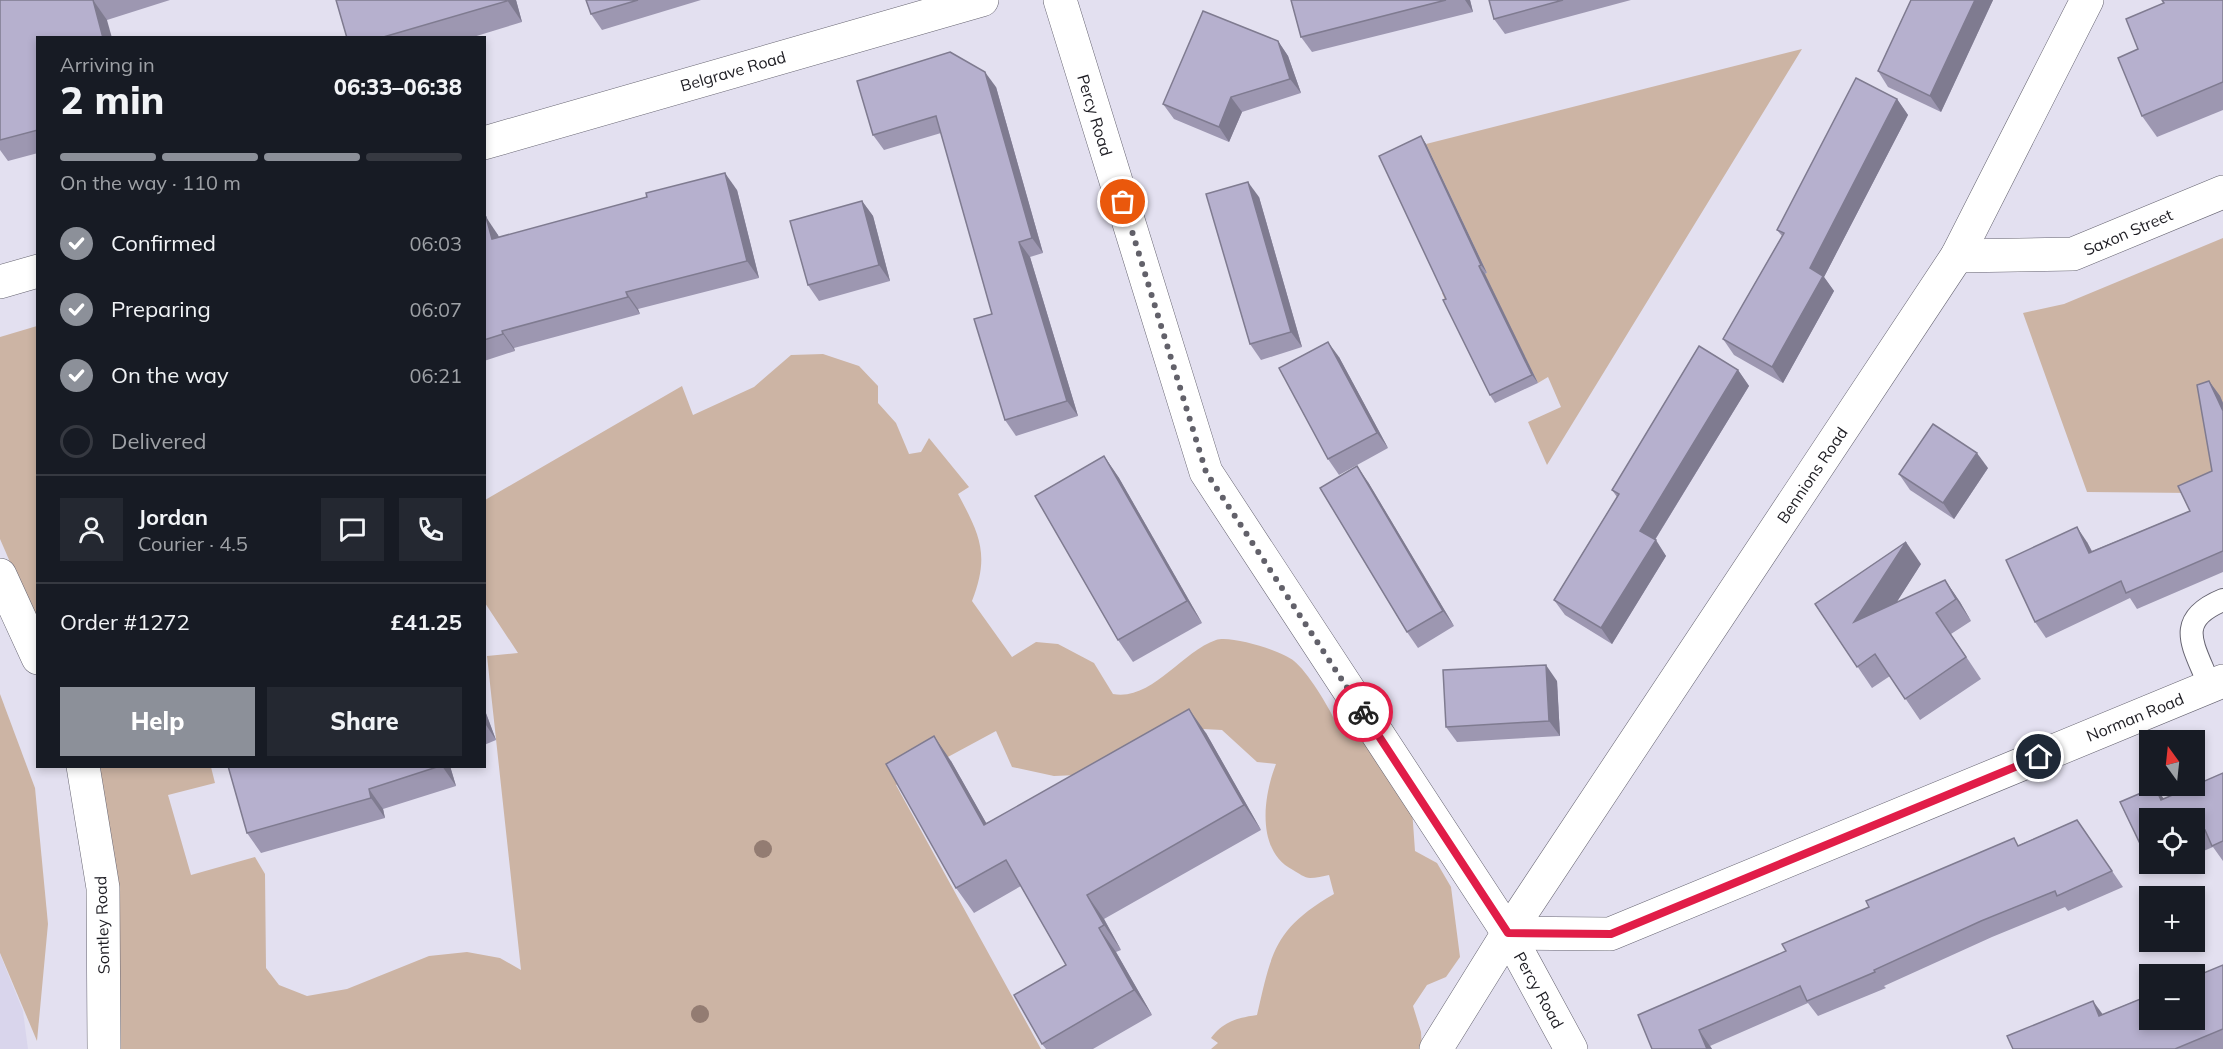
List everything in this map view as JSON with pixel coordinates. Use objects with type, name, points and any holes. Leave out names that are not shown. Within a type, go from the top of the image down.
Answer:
[{"type":"street","name":"Belgrave Road","points":[[486,142],[982,0]]},
{"type":"street","name":"Percy Road","points":[[1060,0],[1206,472],[1508,933],[1571,1049]]},
{"type":"street","name":"Bennions Road","points":[[1436,1049],[1508,933],[1957,256],[2087,0]]},
{"type":"street","name":"Saxon Street","points":[[1957,256],[2073,254],[2223,192]]},
{"type":"street","points":[[0,282],[36,272]]},
{"type":"street","points":[[0,575],[36,654]]},
{"type":"street","name":"Norman Road","points":[[1508,933],[1611,934],[2216,684]]},
{"type":"street","name":"Sontley Road","points":[[83,768],[103,888],[104,1049]]},
{"type":"lane","points":[[2216,684],[2191,631],[2198,614],[2223,600]]},
{"type":"shaded area","points":[[1802,49],[1547,465],[1528,422],[1561,407],[1548,377],[1538,383],[1491,288],[1449,309],[1442,293],[1487,273],[1426,144]]},
{"type":"shaded area","points":[[2223,238],[2223,458],[2193,493],[2087,492],[2023,313],[2064,304]]},
{"type":"shaded area","points":[[36,326],[36,622],[0,539],[0,337]]},
{"type":"shaded area","points":[[823,354],[859,366],[878,386],[878,403],[896,423],[909,454],[921,452],[929,438],[969,487],[958,494],[972,522],[980,546],[981,571],[972,601],[1012,657],[1036,642],[1058,644],[1094,663],[1113,694],[1127,694],[1154,683],[1191,654],[1216,640],[1244,642],[1279,653],[1294,661],[1323,698],[1335,721],[1359,722],[1412,809],[1415,851],[1437,863],[1451,887],[1460,957],[1446,977],[1427,985],[1413,1006],[1421,1032],[1422,1049],[1211,1049],[1218,1043],[1211,1038],[1226,1024],[1257,1015],[1272,958],[1287,931],[1314,907],[1334,894],[1329,875],[1308,878],[1281,861],[1273,850],[1268,837],[1266,807],[1271,777],[1276,764],[1257,762],[1222,730],[1203,729],[1101,774],[1054,776],[1012,767],[996,731],[896,785],[1041,1049],[117,1049],[95,768],[211,768],[215,783],[168,795],[191,875],[255,857],[265,874],[266,968],[279,985],[307,996],[347,989],[429,956],[467,952],[500,958],[521,970],[487,656],[518,653],[486,605],[486,499],[682,386],[693,415],[754,387],[791,355]]},
{"type":"shaded area","points":[[0,694],[35,788],[48,924],[37,1041],[0,953]]},
{"type":"shaded area","points":[[0,954],[23,1011],[28,1049],[0,1049]]},
{"type":"building","points":[[0,0],[93,0],[102,36],[36,36],[36,131],[0,140]]},
{"type":"building","points":[[336,0],[507,0],[387,36],[346,36]]},
{"type":"building","points":[[586,0],[638,0],[591,14]]},
{"type":"building","points":[[1291,0],[1446,0],[1301,37]]},
{"type":"building","points":[[1489,0],[1563,0],[1494,19]]},
{"type":"building","points":[[1911,0],[1975,0],[1930,96],[1878,71]]},
{"type":"building","points":[[2162,0],[2223,0],[2223,82],[2142,116],[2118,58],[2138,49],[2126,19],[2164,3]]},
{"type":"building","points":[[1203,11],[1278,41],[1290,79],[1231,97],[1219,127],[1163,104]]},
{"type":"building","points":[[950,52],[985,72],[1032,238],[1019,242],[1067,401],[1005,420],[974,319],[992,314],[936,116],[873,135],[857,81]]},
{"type":"building","points":[[1856,78],[1897,99],[1810,268],[1823,276],[1772,367],[1723,339],[1784,233],[1777,230]]},
{"type":"building","points":[[1421,136],[1481,265],[1479,266],[1532,375],[1490,395],[1443,300],[1446,299],[1379,156]]},
{"type":"building","points":[[725,173],[747,261],[626,292],[628,297],[502,331],[503,334],[486,339],[486,217],[492,239],[647,197],[646,193]]},
{"type":"building","points":[[1248,182],[1291,332],[1250,344],[1206,194]]},
{"type":"building","points":[[862,201],[879,265],[808,285],[790,221]]},
{"type":"building","points":[[1328,342],[1377,433],[1328,459],[1279,368]]},
{"type":"building","points":[[1699,346],[1738,370],[1640,531],[1656,540],[1601,628],[1554,600],[1619,494],[1612,490]]},
{"type":"building","points":[[2209,381],[2223,411],[2223,551],[2126,593],[2121,581],[2035,622],[2006,560],[2077,527],[2089,553],[2190,511],[2178,486],[2212,471],[2197,385]]},
{"type":"building","points":[[1933,424],[1977,453],[1943,503],[1899,474]]},
{"type":"building","points":[[1104,456],[1187,601],[1118,640],[1035,496]]},
{"type":"building","points":[[1357,466],[1443,611],[1407,632],[1320,488]]},
{"type":"building","points":[[1906,542],[1854,622],[1945,580],[1956,599],[1936,613],[1966,657],[1905,699],[1875,654],[1857,667],[1815,604]]},
{"type":"building","points":[[1546,665],[1549,721],[1446,727],[1443,670]]},
{"type":"building","points":[[1189,709],[1244,805],[1087,895],[1104,925],[1099,928],[1134,990],[1042,1044],[1014,995],[1066,965],[1006,860],[956,888],[886,764],[934,736],[984,825]]},
{"type":"building","points":[[229,768],[434,768],[369,789],[371,798],[247,833]]},
{"type":"building","points":[[2223,773],[2223,841],[2212,846],[2205,830],[2205,808],[2139,808],[2139,841],[2120,802],[2139,794],[2139,796],[2159,796],[2161,800],[2170,796],[2205,796],[2205,781]]},
{"type":"building","points":[[2077,820],[2112,871],[2057,896],[2055,891],[1981,921],[1874,970],[1875,972],[1807,1001],[1800,986],[1699,1030],[1707,1049],[1652,1049],[1638,1015],[1786,951],[1782,944],[1869,907],[1866,901],[2014,838],[2018,846]]},
{"type":"building","points":[[2223,965],[2223,1029],[2175,1049],[2013,1049],[2007,1036],[2093,1001],[2099,1016],[2139,1000],[2139,1030],[2205,1030],[2205,972]]},
{"type":"way so far","points":[[1123,202],[1206,472],[1363,712]]},
{"type":"route","points":[[1363,712],[1508,933],[1611,934],[2039,757]]}]
